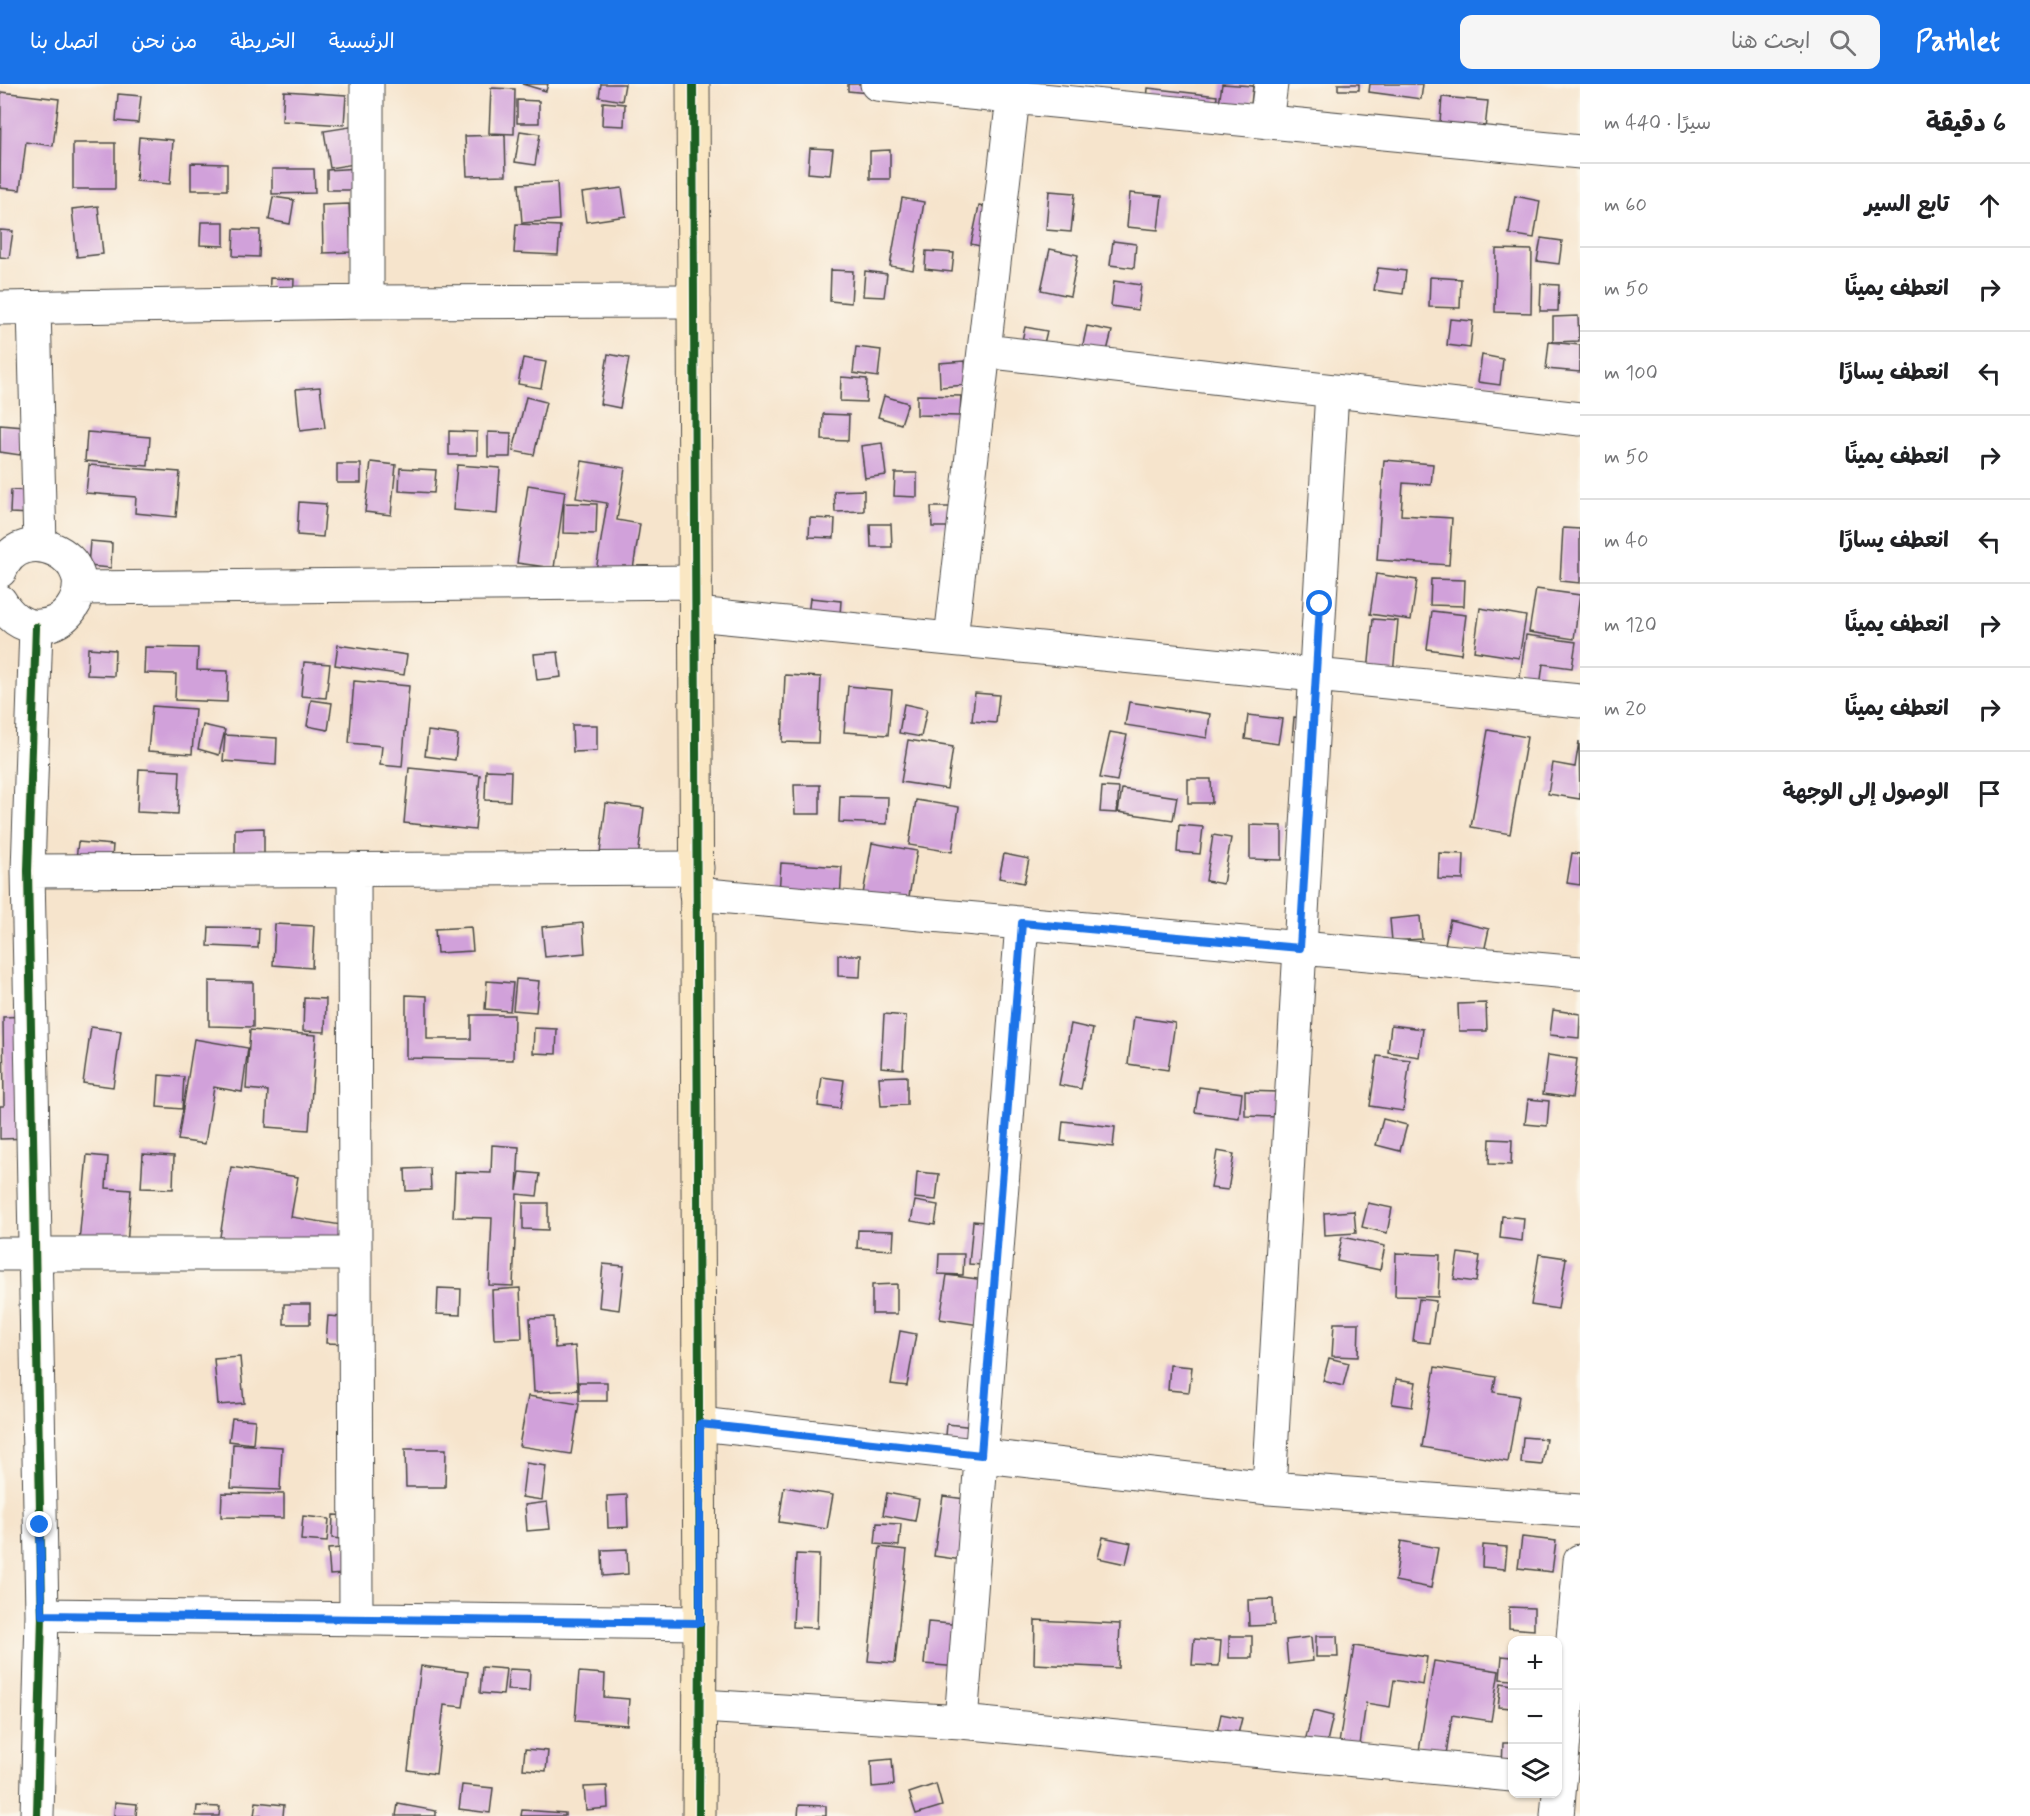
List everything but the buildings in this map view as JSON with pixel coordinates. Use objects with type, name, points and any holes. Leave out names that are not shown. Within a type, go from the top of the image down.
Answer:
[{"type":"street","points":[[367,302],[368,84]]},
{"type":"street","points":[[693,84],[701,1706],[699,1816]]},
{"type":"street","points":[[877,84],[1580,152]]},
{"type":"street","points":[[1266,122],[1271,84]]},
{"type":"street","points":[[951,639],[1013,97]]},
{"type":"street","points":[[0,308],[367,302],[694,301]]},
{"type":"street","points":[[34,308],[40,545]]},
{"type":"street","points":[[984,351],[1580,419]]},
{"type":"street","points":[[1269,1488],[1332,391]]},
{"type":"street","points":[[0,571],[10,555],[24,547],[40,545],[56,549],[68,558],[77,572],[79,588],[75,603],[66,616],[52,624],[36,627],[21,622],[8,613],[0,601]]},
{"type":"street","points":[[79,588],[695,598],[951,639],[1580,701]]},
{"type":"street","points":[[36,627],[28,871],[42,1615],[37,1816]]},
{"type":"street","points":[[28,871],[354,869],[696,881],[1022,923],[1580,973]]},
{"type":"street","points":[[354,869],[356,1619]]},
{"type":"street","points":[[960,1722],[1022,923]]},
{"type":"street","points":[[0,1254],[355,1254]]},
{"type":"street","points":[[700,1424],[1269,1488],[1580,1511]]},
{"type":"street","points":[[1557,1816],[1566,1780],[1580,1561]]},
{"type":"street","points":[[42,1615],[700,1623]]},
{"type":"street","points":[[701,1706],[960,1722],[1508,1775]]},
{"type":"cycle path","points":[[693,84],[699,1816]]},
{"type":"cycle path","points":[[36,627],[28,871],[42,1615],[37,1816]]},
{"type":"route","points":[[40,1525],[42,1615],[700,1623],[700,1424],[981,1455],[1022,923],[1300,948],[1320,604]]}]
